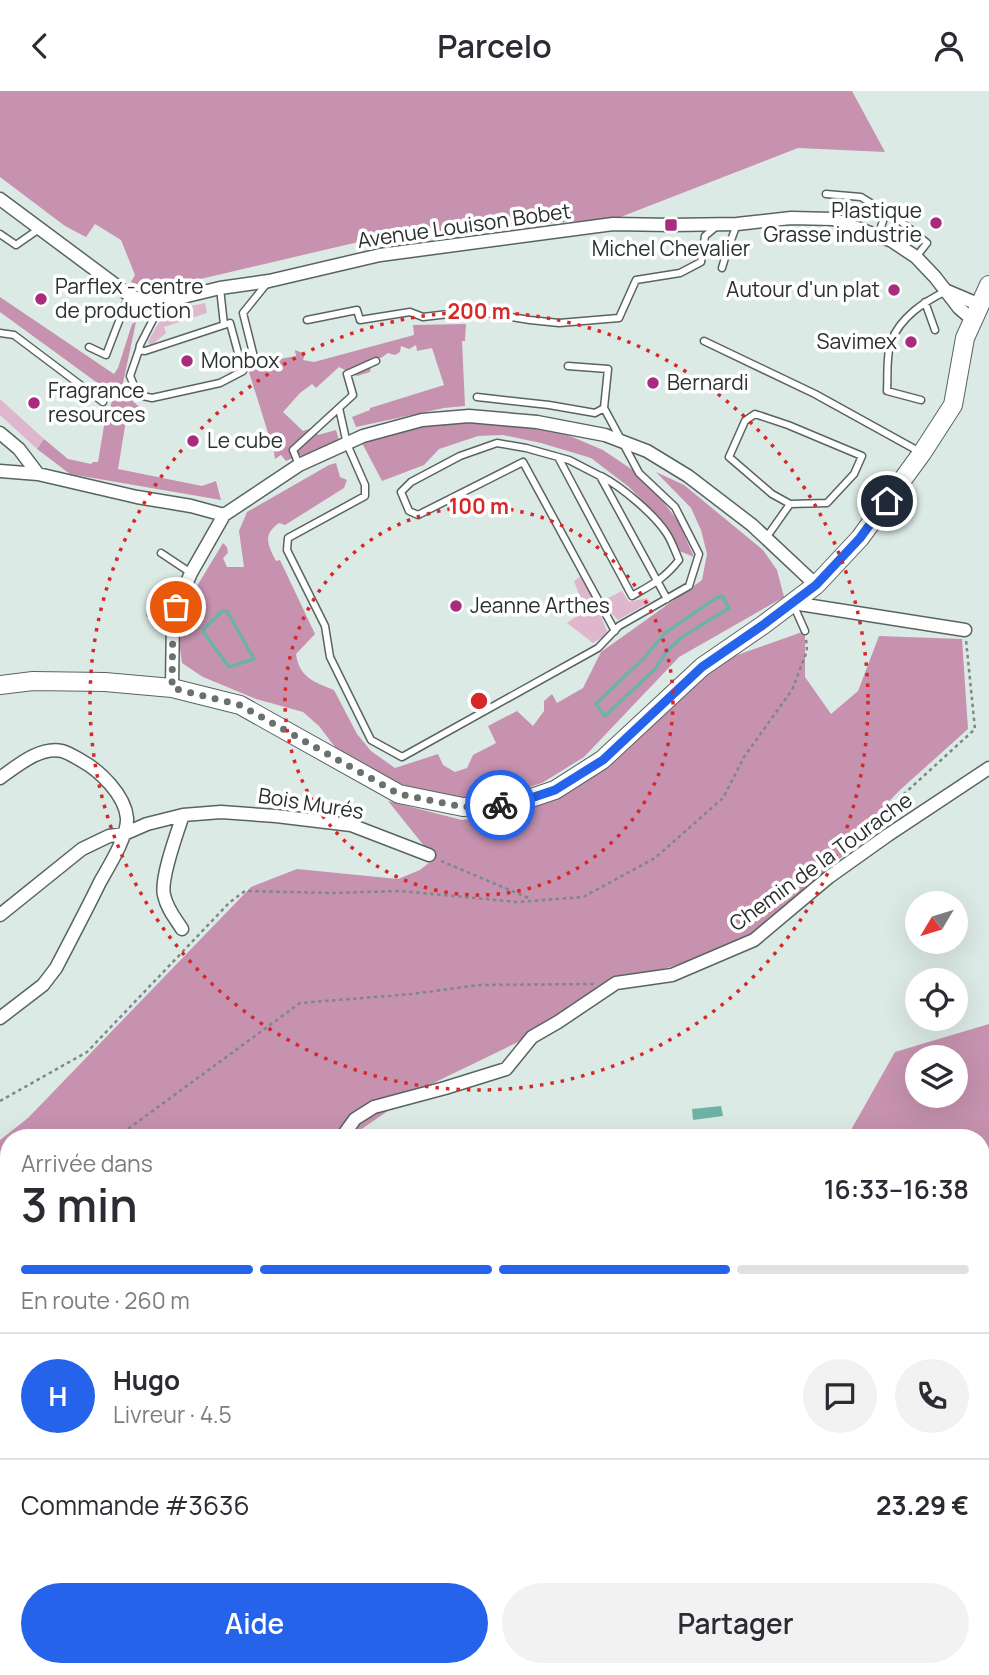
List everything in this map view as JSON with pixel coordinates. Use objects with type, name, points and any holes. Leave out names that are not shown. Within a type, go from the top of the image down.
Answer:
[{"type":"street","name":"Avenue Louison Bobet","points":[[0,199],[129,295],[142,301],[162,302],[380,255],[613,224],[737,224],[791,218],[833,219],[892,241],[916,257],[946,291]]},
{"type":"street","points":[[0,685],[33,681],[105,681],[172,688],[240,705],[399,794],[463,807],[513,804],[555,790],[603,760],[702,667],[816,585],[860,538],[922,453],[953,405],[965,338],[989,285]]},
{"type":"street","points":[[946,291],[977,313]]},
{"type":"street","points":[[172,688],[173,614],[191,573],[224,515],[299,465],[363,436],[422,420],[469,416],[537,422],[605,435],[647,451],[688,476],[752,525],[816,585]]},
{"type":"street","points":[[0,433],[19,449],[38,474]]},
{"type":"street","points":[[0,471],[38,474],[224,515]]},
{"type":"street","points":[[793,603],[965,630]]},
{"type":"street","points":[[0,778],[24,761],[48,750],[61,751],[88,764],[104,778],[124,805],[127,820],[124,834],[56,968],[44,985],[0,1018]]},
{"type":"street","name":"Chemin de la Tourache","points":[[348,1129],[355,1119],[374,1107],[506,1069],[531,1037],[616,983],[672,975],[754,940],[844,867],[989,768]]},
{"type":"street","name":"Bois Murés","points":[[0,915],[82,849],[109,835],[124,834],[147,824],[183,815],[221,812],[351,825],[429,855]]},
{"type":"street","points":[[183,815],[163,892],[169,910],[183,929]]},
{"type":"lane","points":[[826,194],[862,198],[899,220],[927,243],[916,257]]},
{"type":"lane","points":[[878,236],[886,212]]},
{"type":"lane","points":[[307,320],[357,310],[360,320],[410,312],[423,317],[474,311],[559,323],[619,318],[636,281],[680,274],[701,263],[705,236],[719,224]]},
{"type":"lane","points":[[722,268],[737,224]]},
{"type":"lane","points":[[0,234],[16,245],[39,229]]},
{"type":"lane","points":[[256,365],[243,313],[269,281]]},
{"type":"lane","points":[[220,288],[224,325]]},
{"type":"lane","points":[[921,400],[887,391],[889,353],[892,340],[906,318],[925,302],[946,291]]},
{"type":"lane","points":[[89,347],[106,355],[129,295]]},
{"type":"lane","points":[[139,351],[230,323],[243,371],[220,383],[152,398],[138,395],[130,376],[140,345],[162,302]]},
{"type":"lane","points":[[925,302],[935,330]]},
{"type":"lane","points":[[0,333],[14,335],[103,402]]},
{"type":"lane","points":[[704,341],[816,394],[922,453]]},
{"type":"lane","points":[[299,465],[293,450],[354,395],[346,374],[376,361]]},
{"type":"lane","points":[[339,408],[347,444],[365,485],[365,496],[288,538],[287,550],[325,626],[330,657],[371,740],[402,757],[598,648],[619,626],[690,586],[699,554],[675,507],[639,473],[604,408],[608,369],[568,366]]},
{"type":"lane","points":[[477,397],[596,413],[604,408]]},
{"type":"lane","points":[[755,414],[862,456],[854,474],[827,503],[790,505],[772,494],[729,457],[745,421],[755,414]]},
{"type":"lane","points":[[558,457],[632,596],[668,574],[679,559],[667,534],[613,482],[569,460],[526,448],[497,443],[460,456],[411,482],[401,492],[409,511],[418,515],[523,462],[615,631]]},
{"type":"lane","points":[[600,475],[667,599]]},
{"type":"lane","points":[[766,538],[790,505]]},
{"type":"lane","points":[[161,553],[191,573]]},
{"type":"lane","points":[[793,603],[805,631]]},
{"type":"lane","points":[[151,614],[173,614]]},
{"type":"path","points":[[844,867],[858,836],[975,729],[965,630]]},
{"type":"path","points":[[0,1101],[87,1052],[230,902],[245,891],[400,891],[517,902],[583,897],[655,858],[723,798],[744,757],[792,690],[807,651],[805,631]]},
{"type":"path","points":[[429,855],[534,900]]},
{"type":"path","points":[[128,1129],[300,1003],[412,994],[479,985],[616,983]]},
{"type":"shaded area","points":[[0,91],[852,91],[885,152],[798,148],[618,218],[384,236],[153,290],[131,282],[135,275],[121,240],[95,224],[86,237],[65,226],[0,177]]},
{"type":"shaded area","points":[[0,297],[114,374],[132,324],[136,322],[123,383],[130,399],[142,409],[141,415],[127,414],[118,469],[202,486],[216,481],[221,500],[70,474],[37,449],[44,439],[68,459],[91,464],[98,462],[104,426],[114,395],[0,312]]},
{"type":"shaded area","points":[[205,303],[207,313],[164,327],[166,333],[150,345],[148,342],[164,317],[176,310]]},
{"type":"shaded area","points":[[466,324],[465,341],[462,341],[465,406],[356,427],[352,417],[370,408],[444,385],[432,348],[417,351],[416,345],[409,349],[401,346],[400,352],[395,355],[388,353],[381,358],[368,360],[370,372],[357,376],[339,367],[316,388],[312,384],[300,393],[283,412],[303,431],[312,428],[318,435],[336,430],[339,440],[306,459],[300,455],[286,461],[281,455],[275,459],[249,372],[260,363],[296,356],[295,350],[305,354],[303,360],[314,362],[414,335],[413,325]]},
{"type":"shaded area","points":[[0,399],[44,439],[37,449],[0,415]]},
{"type":"shaded area","points":[[478,421],[556,430],[603,450],[646,479],[678,521],[694,557],[677,550],[658,517],[629,487],[591,458],[503,435],[478,436],[439,449],[424,465],[382,481],[361,441],[421,425]]},
{"type":"shaded area","points":[[336,463],[340,477],[347,480],[344,488],[285,525],[279,523],[270,532],[268,540],[276,561],[280,560],[315,634],[296,654],[300,668],[314,681],[334,690],[357,734],[371,751],[395,768],[438,754],[443,765],[455,772],[467,768],[473,755],[496,743],[488,726],[517,711],[533,726],[544,711],[544,701],[552,694],[557,703],[583,688],[601,652],[702,580],[707,554],[701,530],[691,508],[656,472],[684,485],[763,550],[777,570],[784,597],[679,657],[584,757],[542,783],[496,797],[449,798],[406,786],[361,768],[335,747],[319,726],[303,712],[256,699],[203,677],[182,663],[178,633],[185,606],[223,543],[228,553],[223,558],[227,567],[244,567],[239,531],[247,512]]},
{"type":"shaded area","points":[[581,576],[608,634],[593,643],[567,623],[585,610],[574,581]]},
{"type":"shaded area","points":[[622,591],[629,602],[647,598],[650,602],[618,620],[608,610],[604,600]]},
{"type":"shaded area","points":[[805,631],[805,677],[831,714],[858,691],[879,636],[962,639],[968,729],[869,822],[825,878],[764,928],[731,949],[602,987],[518,1042],[417,1091],[362,1129],[14,1129],[28,1118],[251,887],[297,869],[398,879],[420,870],[430,862],[425,847],[388,801],[462,820],[521,813],[572,790],[612,761],[699,678],[723,660]]},
{"type":"shaded area","points":[[989,1024],[989,1129],[852,1129],[895,1052],[905,1049],[905,1108],[968,1108],[968,1045],[918,1045]]},
{"type":"shaded area","points":[[721,1106],[723,1116],[693,1120],[692,1109]]},
{"type":"waterway","points":[[722,596],[729,608],[682,637],[668,650],[655,669],[605,716],[596,704],[645,657],[665,633],[722,596]]},
{"type":"waterway","points":[[222,611],[227,611],[254,659],[229,667],[204,633],[204,629],[222,611]]},
{"type":"way so far","points":[[176,607],[173,614],[172,688],[240,705],[399,794],[463,807],[500,805]]},
{"type":"place","name":"Plastique Grasse industrie","points":[[936,223]]},
{"type":"place","name":"Michel Chevalier","points":[[671,225]]},
{"type":"place","name":"Autour d'un plat","points":[[894,290]]},
{"type":"place","name":"Parflex - centre de production","points":[[41,299]]},
{"type":"place","name":"Savimex","points":[[911,342]]},
{"type":"place","name":"Monbox","points":[[187,361]]},
{"type":"place","name":"Bernardi","points":[[653,383]]},
{"type":"place","name":"Fragrance resources","points":[[34,403]]},
{"type":"place","name":"Le cube","points":[[193,441]]},
{"type":"place","name":"Jeanne Arthes","points":[[456,606]]},
{"type":"route","points":[[500,805],[513,804],[555,790],[603,760],[702,667],[816,585],[860,538],[887,501]]}]
